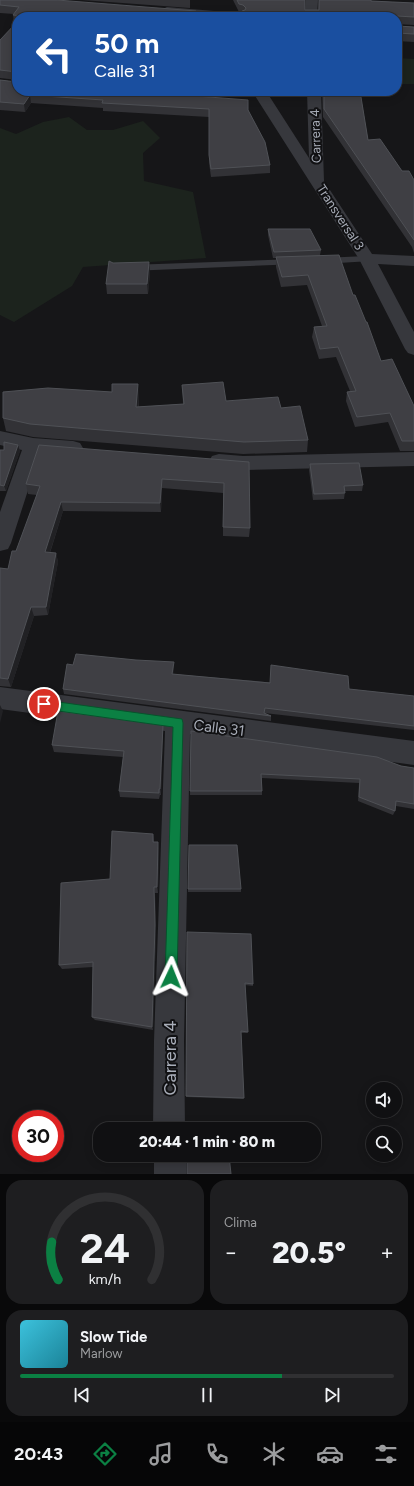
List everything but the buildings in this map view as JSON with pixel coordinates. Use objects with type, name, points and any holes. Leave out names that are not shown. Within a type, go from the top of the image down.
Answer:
[{"type":"street","points":[[311,12],[312,0]]},
{"type":"street","points":[[158,10],[212,12]]},
{"type":"street","name":"Carrera 4","points":[[314,96],[317,181]]},
{"type":"street","name":"Transversal 3","points":[[259,99],[317,181],[367,259],[414,348]]},
{"type":"street","points":[[367,259],[414,261]]},
{"type":"street","points":[[0,438],[33,445],[88,449]]},
{"type":"street","points":[[0,543],[33,445]]},
{"type":"street","points":[[204,460],[243,463],[414,460]]},
{"type":"street","name":"Calle 31","points":[[0,698],[178,723],[414,753]]},
{"type":"street","name":"Carrera 4","points":[[169,1122],[169,1041],[178,723]]},
{"type":"street","points":[[170,1162],[170,1174]]},
{"type":"lane","points":[[122,268],[367,259]]},
{"type":"shaded area","points":[[402,58],[414,59],[414,84],[402,84]]},
{"type":"shaded area","points":[[69,117],[87,130],[113,130],[143,121],[160,138],[143,153],[144,181],[193,192],[206,258],[83,267],[72,286],[14,322],[0,315],[0,128],[16,134],[43,122]]},
{"type":"route","points":[[44,704],[178,723],[171,977]]}]
